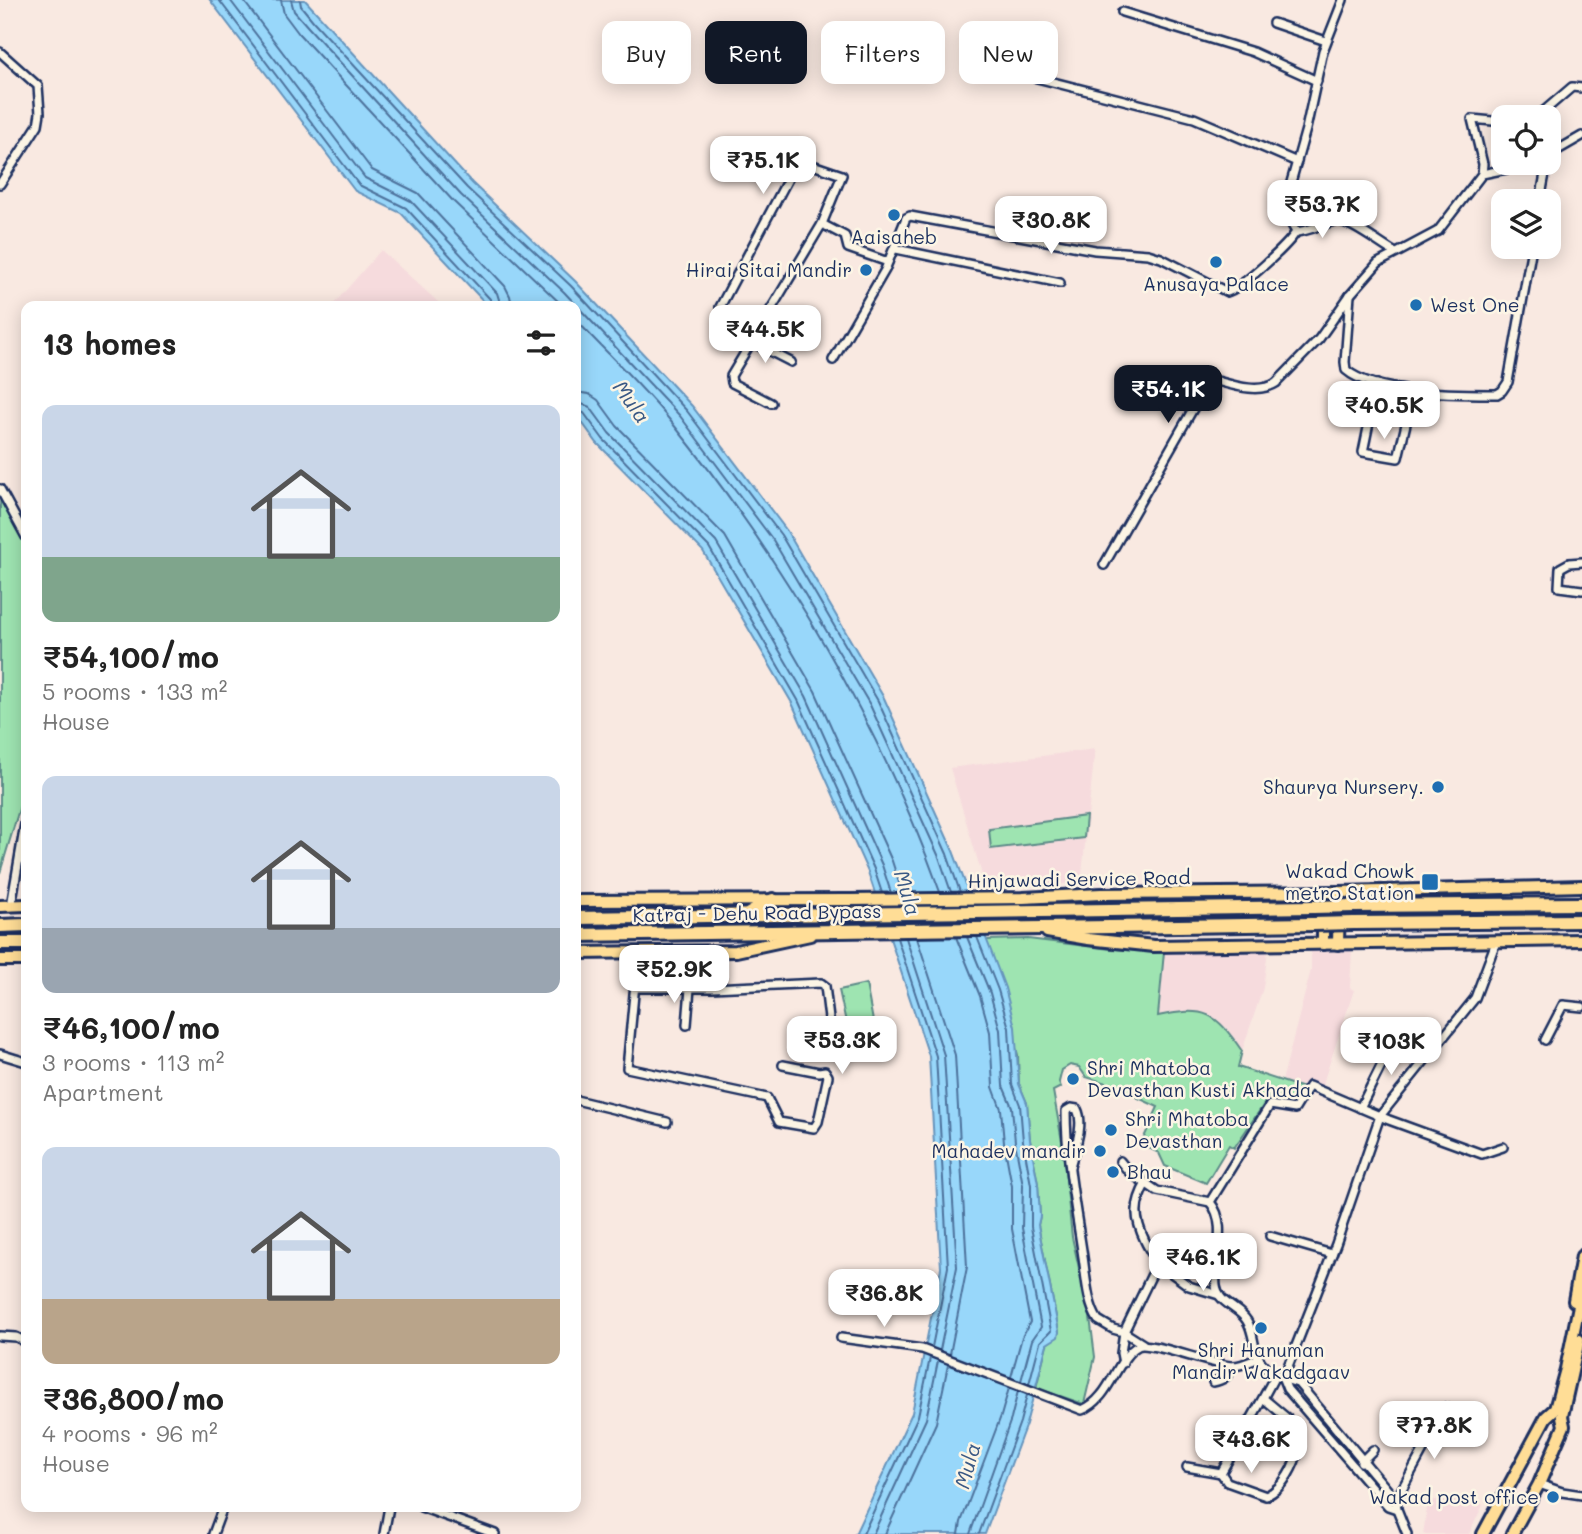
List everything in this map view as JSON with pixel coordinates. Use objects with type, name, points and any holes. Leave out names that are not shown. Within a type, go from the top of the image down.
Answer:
[{"type":"highway","points":[[745,915],[773,900]]},
{"type":"highway","name":"Katraj - Dehu Road Bypass","points":[[581,918],[745,915],[850,907],[1022,911],[1582,904]]},
{"type":"highway","name":"Katraj - Dehu Road Bypass","points":[[581,935],[1582,921]]},
{"type":"highway","points":[[0,926],[21,925]]},
{"type":"highway","points":[[0,943],[21,943]]},
{"type":"main road","name":"Hinjawadi Service Road","points":[[581,901],[773,900],[850,907],[1101,894],[1582,886]]},
{"type":"main road","points":[[1323,892],[1323,944]]},
{"type":"main road","points":[[1338,944],[1339,892]]},
{"type":"main road","points":[[1026,928],[1088,939],[1154,946],[1582,940]]},
{"type":"main road","points":[[581,953],[736,951],[830,931]]},
{"type":"main road","points":[[0,960],[21,960]]},
{"type":"main road","points":[[1574,1367],[1563,1355],[1582,1256]]},
{"type":"main road","points":[[1512,1534],[1539,1484],[1564,1426],[1562,1416],[1574,1367],[1582,1291]]},
{"type":"main road","points":[[1574,1348],[1582,1326]]},
{"type":"main road","points":[[1483,1534],[1546,1417],[1555,1409],[1574,1367]]},
{"type":"street","points":[[833,360],[896,249],[906,218],[915,215],[1095,250],[1148,254],[1227,292],[1240,286],[1289,242],[1294,230],[1287,216],[1288,193],[1326,41],[1343,0]]},
{"type":"street","points":[[1122,12],[1253,52],[1317,81]]},
{"type":"street","points":[[1273,23],[1326,41]]},
{"type":"street","points":[[0,52],[38,86],[40,113],[38,125],[0,184]]},
{"type":"street","points":[[1058,83],[1194,118],[1297,162]]},
{"type":"street","points":[[1551,105],[1572,87],[1582,88]]},
{"type":"street","points":[[1104,565],[1210,379],[1255,389],[1269,388],[1291,370],[1319,339],[1350,295],[1378,262],[1438,231],[1482,174],[1483,164],[1472,119],[1491,121]]},
{"type":"street","points":[[1561,149],[1582,136]]},
{"type":"street","points":[[720,307],[798,160],[842,175],[822,225],[730,380],[771,403]]},
{"type":"street","points":[[1482,174],[1491,172]]},
{"type":"street","points":[[1294,230],[1307,231],[1338,220],[1348,222],[1370,239],[1394,252]]},
{"type":"street","points":[[822,225],[845,236],[848,248],[888,262]]},
{"type":"street","points":[[896,249],[1060,283]]},
{"type":"street","points":[[1350,295],[1346,370],[1351,375],[1377,384],[1436,393],[1497,394],[1508,382],[1530,259]]},
{"type":"street","points":[[752,342],[791,362]]},
{"type":"street","points":[[1377,384],[1363,452],[1398,458],[1414,390]]},
{"type":"street","points":[[0,489],[21,528]]},
{"type":"street","points":[[1582,562],[1569,563],[1560,568],[1559,587],[1582,590]]},
{"type":"street","points":[[6,906],[21,840]]},
{"type":"street","points":[[1221,1473],[1263,1398],[1279,1377],[1332,1254],[1380,1116],[1475,998],[1496,942]]},
{"type":"street","points":[[638,952],[626,1065],[631,1070],[766,1098],[779,1122],[814,1128],[818,1122],[828,1076],[825,1071],[783,1065]]},
{"type":"street","points":[[636,988],[821,983],[825,986],[831,1034]]},
{"type":"street","points":[[687,1025],[690,988]]},
{"type":"street","points":[[1545,1040],[1563,1004],[1582,1007]]},
{"type":"street","points":[[1360,1108],[1397,1034]]},
{"type":"street","points":[[0,1054],[21,1060]]},
{"type":"street","points":[[1210,1202],[1270,1105],[1295,1109],[1307,1089],[1313,1086],[1360,1108],[1482,1154],[1503,1147]]},
{"type":"street","points":[[581,1101],[667,1122]]},
{"type":"street","points":[[1070,1167],[1080,1124],[1080,1113],[1071,1108],[1066,1111],[1070,1167],[1095,1316],[1113,1329],[1124,1332],[1143,1344],[1175,1351],[1197,1360],[1234,1366],[1259,1358]]},
{"type":"street","points":[[1120,1161],[1129,1172],[1163,1193],[1210,1202],[1216,1209],[1219,1220],[1216,1290],[1219,1296]]},
{"type":"street","points":[[1146,1182],[1136,1202],[1136,1209],[1143,1237],[1156,1262],[1189,1286],[1219,1296],[1247,1320],[1259,1358],[1279,1377],[1388,1506],[1397,1509]]},
{"type":"street","points":[[1270,1236],[1332,1254]]},
{"type":"street","points":[[1175,1252],[1216,1267]]},
{"type":"street","points":[[1123,1363],[1121,1353],[1124,1332],[1156,1262]]},
{"type":"street","points":[[0,1336],[21,1340]]},
{"type":"street","points":[[841,1338],[922,1349],[1076,1409],[1088,1408],[1099,1398],[1123,1363],[1137,1346],[1143,1344]]},
{"type":"street","points":[[1213,1382],[1223,1380],[1234,1366]]},
{"type":"street","points":[[1279,1377],[1298,1383],[1364,1459],[1396,1500],[1407,1534]]},
{"type":"street","points":[[1188,1466],[1221,1473],[1227,1482],[1266,1496],[1270,1495],[1285,1480],[1299,1447],[1288,1419],[1263,1398]]},
{"type":"street","points":[[1396,1500],[1447,1408]]},
{"type":"street","points":[[1356,1468],[1373,1450]]},
{"type":"street","points":[[1539,1484],[1582,1495]]},
{"type":"street","points":[[213,1534],[221,1512]]},
{"type":"street","points":[[384,1534],[388,1512]]},
{"type":"street","points":[[435,1512],[495,1534]]},
{"type":"shaded area","points":[[381,250],[437,301],[336,301]]},
{"type":"shaded area","points":[[1095,749],[1081,883],[986,888],[950,768]]},
{"type":"shaded area","points":[[1311,949],[1352,949],[1350,988],[1354,990],[1322,1086],[1306,1080],[1303,1088],[1282,1081],[1311,970]]},
{"type":"shaded area","points":[[1268,950],[1263,988],[1242,1051],[1225,1026],[1158,1016],[1164,952]]},
{"type":"shaded area","points":[[1464,1496],[1483,1505],[1469,1534],[1423,1534],[1428,1501]]},
{"type":"green space","points":[[0,494],[21,534],[21,803],[0,873]]},
{"type":"green space","points":[[1086,816],[1084,838],[991,849],[989,829]]},
{"type":"green space","points":[[1028,939],[1164,952],[1158,1016],[1188,1012],[1208,1015],[1224,1028],[1242,1051],[1238,1067],[1303,1088],[1298,1103],[1271,1094],[1234,1148],[1229,1145],[1206,1183],[1165,1166],[1159,1153],[1141,1144],[1158,1107],[1106,1083],[1086,1077],[1079,1067],[1070,1065],[1062,1070],[1059,1082],[1061,1087],[1053,1091],[1062,1141],[1072,1237],[1090,1317],[1095,1357],[1084,1404],[1036,1388],[1047,1344],[1059,1332],[1038,1225],[1038,1184],[1027,1103],[1019,1084],[1018,1055],[985,940]]},
{"type":"green space","points":[[866,984],[873,1021],[847,1027],[839,990]]},
{"type":"water","name":"Mula","points":[[210,0],[305,0],[472,183],[575,281],[692,406],[787,531],[884,698],[953,851],[1005,988],[1015,1027],[1019,1084],[1027,1103],[1038,1184],[1038,1225],[1059,1332],[1058,1337],[1047,1344],[1026,1424],[985,1534],[855,1534],[912,1413],[941,1268],[929,1056],[868,872],[792,703],[703,551],[597,443],[581,421],[581,301],[483,301],[401,213],[355,191]]},
{"type":"place","name":"Aaisaheb","points":[[894,215]]},
{"type":"place","name":"Anusaya Palace","points":[[1216,262]]},
{"type":"place","name":"Hirai Sitai Mandir","points":[[866,270]]},
{"type":"place","name":"West One","points":[[1416,305]]},
{"type":"place","name":"Shaurya Nursery.","points":[[1438,787]]},
{"type":"place","name":"Wakad Chowk metro Station","points":[[1430,882]]},
{"type":"place","name":"Shri Mhatoba Devasthan Kusti Akhada","points":[[1073,1079]]},
{"type":"place","name":"Shri Mhatoba Devasthan","points":[[1111,1130]]},
{"type":"place","name":"Mahadev mandir","points":[[1100,1151]]},
{"type":"place","name":"Bhau","points":[[1113,1172]]},
{"type":"place","name":"Shri Hanuman Mandir Wakadgaav","points":[[1261,1328]]},
{"type":"place","name":"Wakad post office","points":[[1553,1497]]}]
